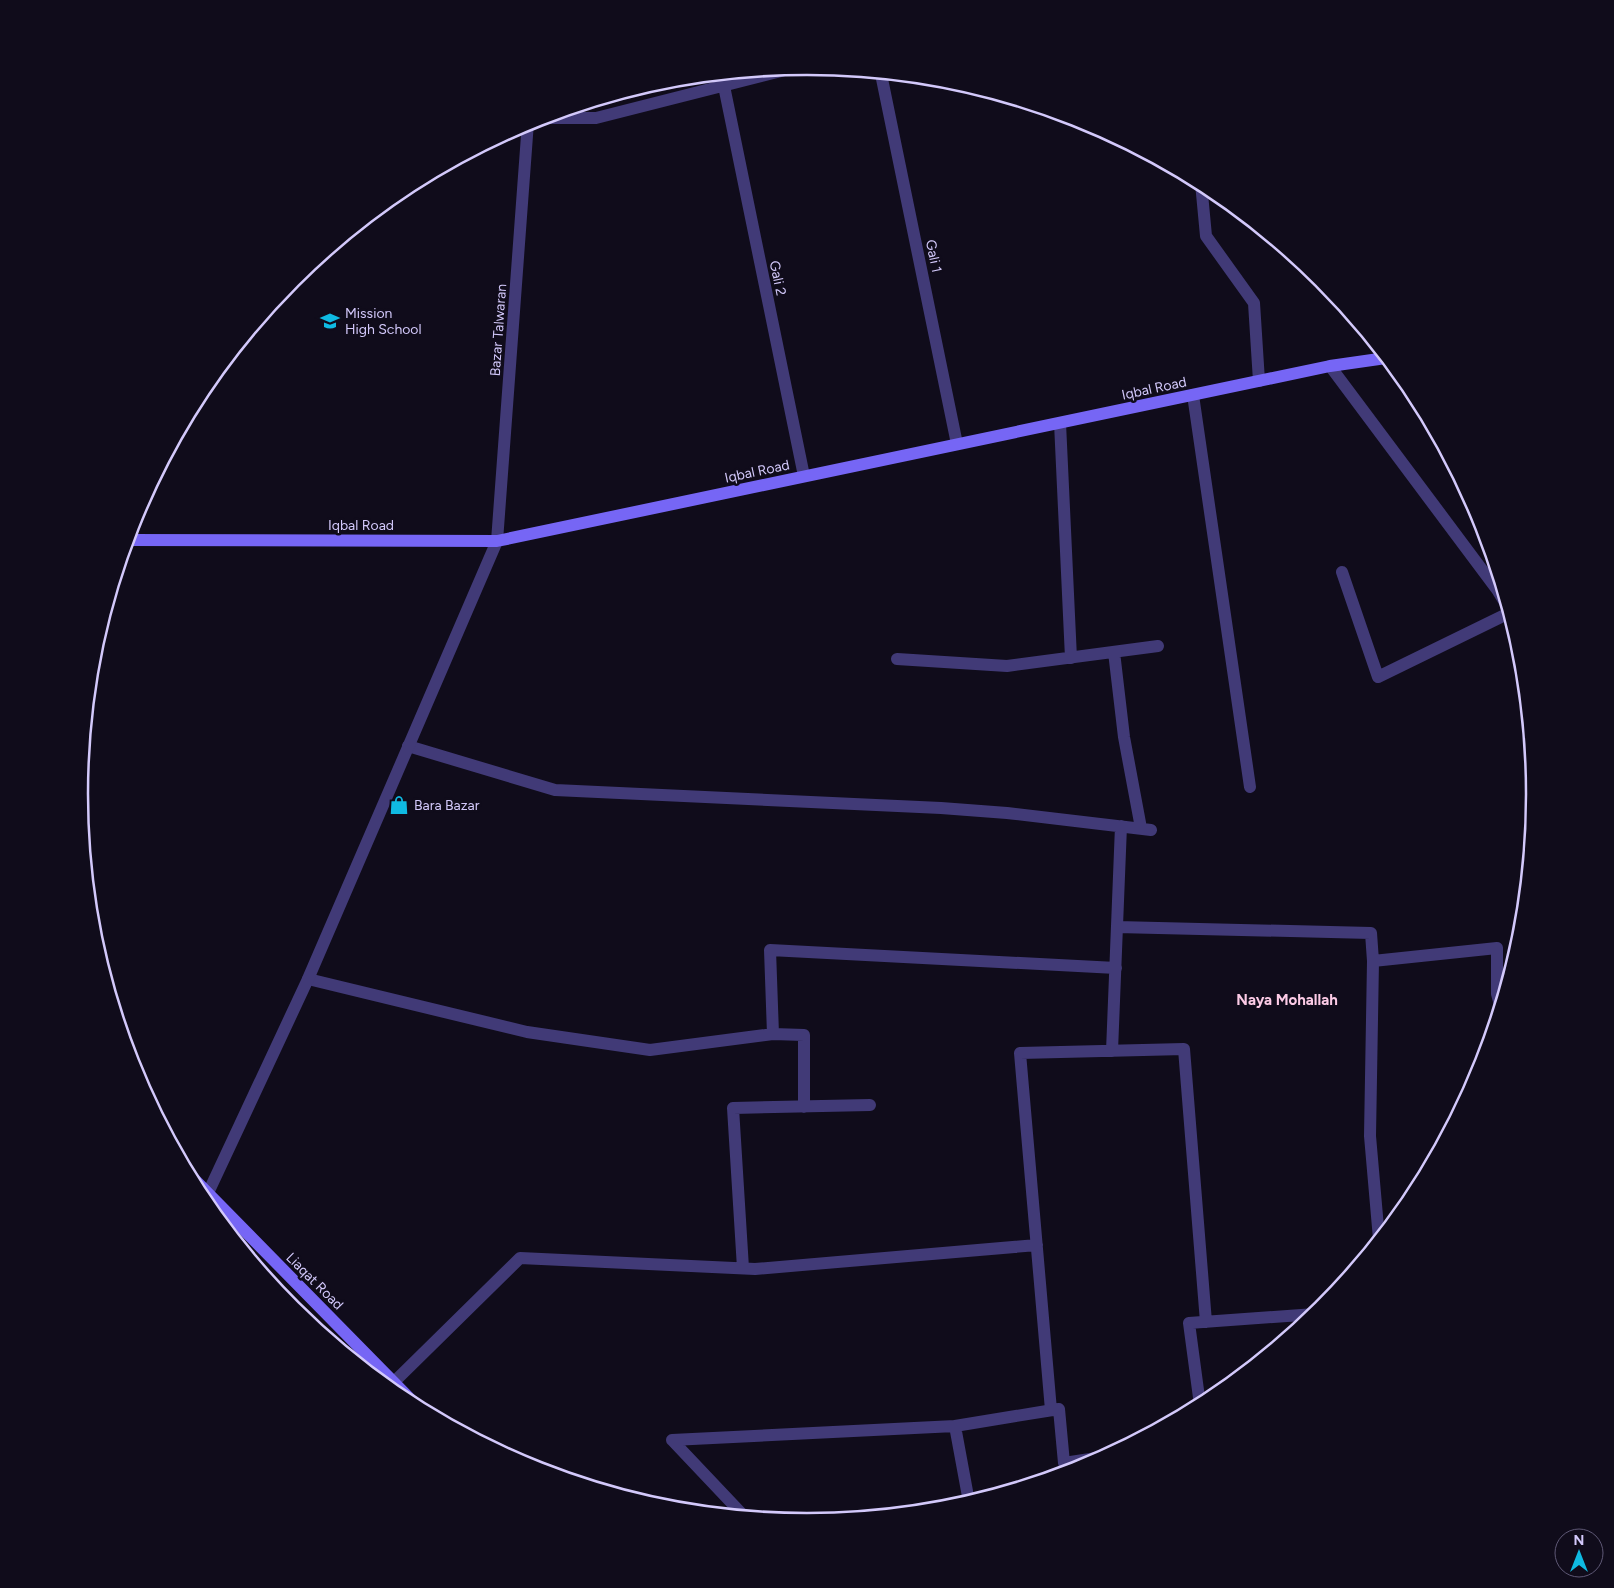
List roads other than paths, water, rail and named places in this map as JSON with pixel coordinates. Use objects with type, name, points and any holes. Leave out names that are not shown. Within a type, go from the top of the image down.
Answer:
[{"type":"street","points":[[563,118],[596,118],[758,77]]},
{"type":"street","name":"Gali 1","points":[[882,79],[957,444]]},
{"type":"street","name":"Gali 2","points":[[724,86],[804,476]]},
{"type":"street","name":"Bazar Talwaran","points":[[497,541],[527,132]]},
{"type":"street","points":[[1202,193],[1206,236],[1254,303],[1259,381]]},
{"type":"street","name":"Iqbal Road","points":[[135,540],[497,541],[1330,366],[1379,359]]},
{"type":"street","points":[[1330,366],[1497,592]]},
{"type":"street","points":[[1193,395],[1250,787]]},
{"type":"street","points":[[1060,423],[1071,658]]},
{"type":"street","points":[[208,1192],[308,978],[497,541]]},
{"type":"street","points":[[1342,572],[1378,677],[1503,615]]},
{"type":"street","points":[[897,659],[1006,666],[1158,646]]},
{"type":"street","points":[[408,746],[555,790],[941,808],[1146,829],[1124,737],[1114,652]]},
{"type":"street","points":[[1112,1051],[1121,826]]},
{"type":"street","points":[[1117,926],[1372,933],[1370,1136],[1378,1230]]},
{"type":"street","points":[[1373,961],[1497,948],[1499,988]]},
{"type":"street","points":[[772,1034],[770,950],[1116,968]]},
{"type":"street","points":[[308,978],[527,1032],[650,1050],[772,1034],[804,1035],[804,1107]]},
{"type":"street","points":[[1051,1410],[1020,1053],[1184,1049],[1206,1322]]},
{"type":"street","points":[[743,1268],[733,1108],[870,1106]]},
{"type":"street","name":"Liaqat Road","points":[[212,1197],[394,1382]]},
{"type":"street","points":[[394,1382],[520,1258],[765,1268],[1037,1245]]},
{"type":"street","points":[[1199,1396],[1189,1323],[1302,1315]]},
{"type":"street","points":[[736,1509],[672,1440],[956,1426],[1059,1409],[1064,1463],[1072,1462]]},
{"type":"street","points":[[956,1426],[968,1494]]},
{"type":"place","name":"Mission High School","points":[[330,321]]},
{"type":"place","name":"Bara Bazar","points":[[399,805]]},
{"type":"district","name":"Naya Mohallah","points":[[1287,1000]]}]
